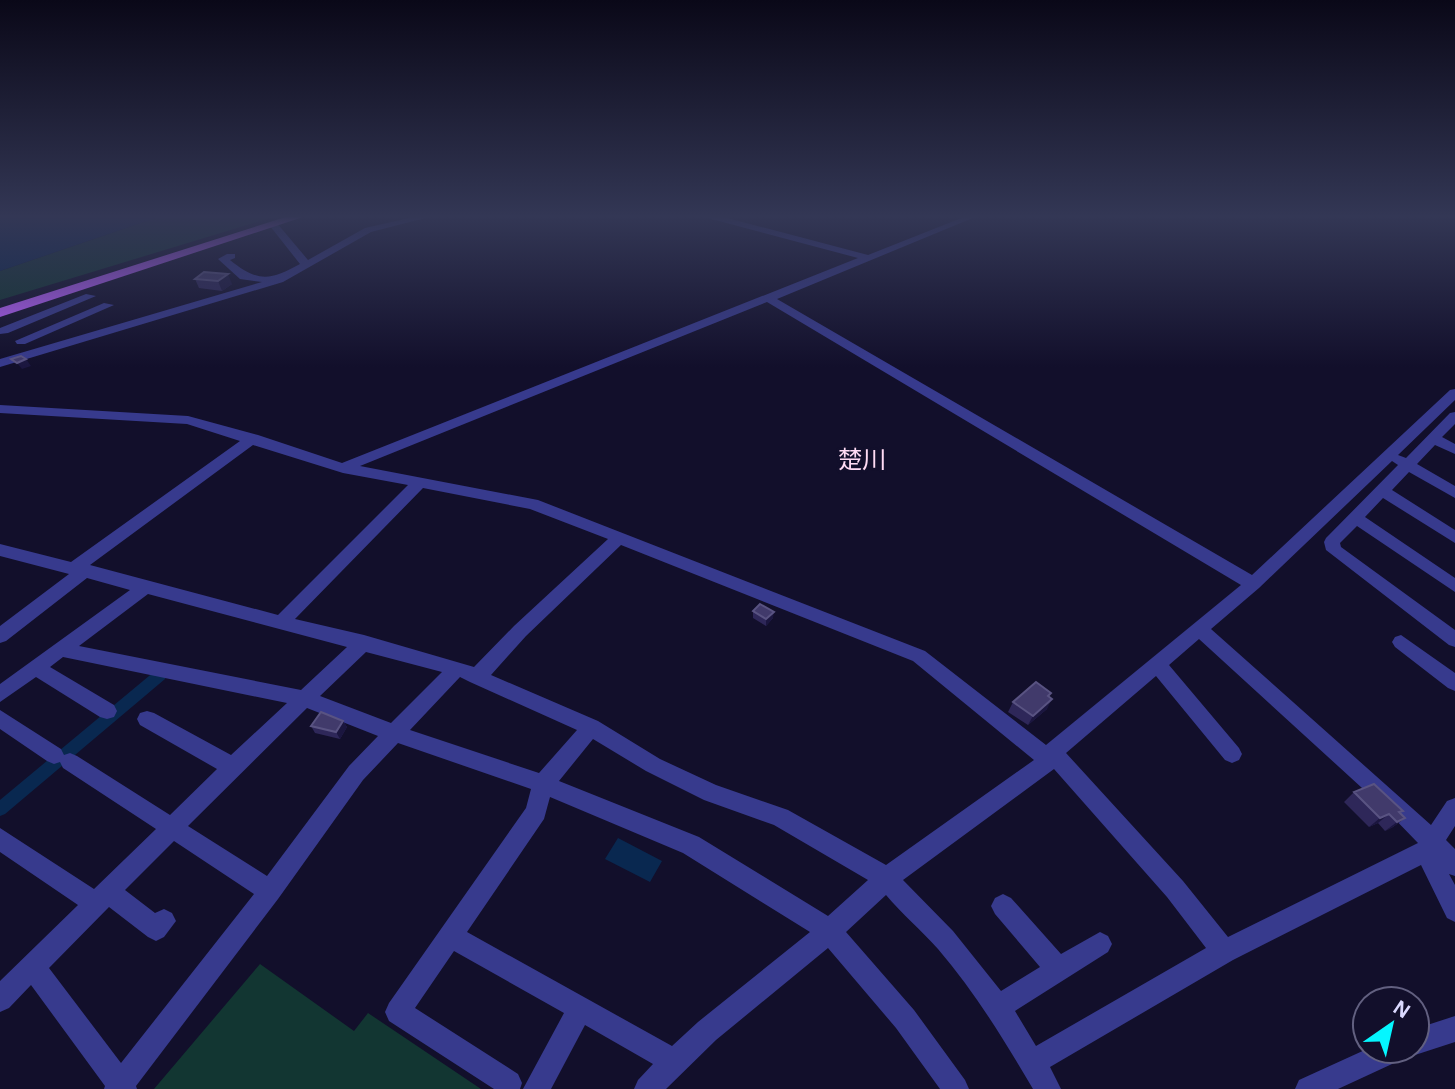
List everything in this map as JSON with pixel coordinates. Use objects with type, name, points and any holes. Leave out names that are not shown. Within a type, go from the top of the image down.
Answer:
[{"type":"main road","points":[[0,313],[144,266]]},
{"type":"street","points":[[229,266],[236,273],[279,280]]},
{"type":"street","points":[[0,363],[279,280],[306,266]]},
{"type":"street","points":[[343,468],[849,266]]},
{"type":"street","points":[[21,341],[112,307],[75,288]]},
{"type":"street","points":[[4,331],[90,296]]},
{"type":"street","points":[[768,298],[1253,584]]},
{"type":"street","points":[[130,315],[142,321]]},
{"type":"street","points":[[647,1089],[707,1031],[830,931],[887,878],[1051,756],[1156,663],[1253,584],[1455,393]]},
{"type":"street","points":[[0,409],[188,420],[343,468],[533,504],[919,656],[1051,756],[1175,889],[1224,951]]},
{"type":"street","points":[[1455,416],[1332,542],[1334,550],[1455,640]]},
{"type":"street","points":[[0,636],[81,568],[253,438]]},
{"type":"street","points":[[1434,438],[1455,450]]},
{"type":"street","points":[[1390,454],[1455,493]]},
{"type":"street","points":[[282,622],[420,482]]},
{"type":"street","points":[[1384,492],[1455,537]]},
{"type":"street","points":[[1356,518],[1455,586]]},
{"type":"street","points":[[33,967],[120,1088],[356,773],[393,733],[520,631],[619,538]]},
{"type":"street","points":[[0,550],[364,642],[467,673],[591,727],[653,765],[711,793],[780,817],[887,878],[908,904],[945,939],[998,1007],[1048,1089]]},
{"type":"street","points":[[0,694],[147,586]]},
{"type":"street","points":[[1199,629],[1392,802],[1429,846],[1455,865]]},
{"type":"street","points":[[0,999],[233,767],[364,642]]},
{"type":"street","points":[[1401,642],[1455,683]]},
{"type":"street","points":[[63,650],[305,699],[393,733],[543,784],[691,845],[830,931],[905,1019],[956,1089]]},
{"type":"street","points":[[1156,663],[1232,754]]},
{"type":"street","points":[[38,669],[107,711]]},
{"type":"street","points":[[0,718],[175,826],[270,891]]},
{"type":"street","points":[[147,719],[233,767]]},
{"type":"street","points":[[509,1083],[398,1012],[536,812],[543,784],[591,727]]},
{"type":"street","points":[[1032,1063],[1224,951],[1429,846],[1455,808]]},
{"type":"street","points":[[0,839],[156,929],[164,921]]},
{"type":"street","points":[[1429,846],[1455,910]]},
{"type":"street","points":[[1003,906],[1058,969]]},
{"type":"street","points":[[450,936],[675,1062]]},
{"type":"street","points":[[998,1007],[1100,944]]},
{"type":"street","points":[[536,1089],[580,1009]]},
{"type":"street","points":[[1431,1037],[1455,1029]]},
{"type":"street","points":[[1308,1089],[1361,1065]]},
{"type":"green space","points":[[15,266],[113,266],[0,300],[0,271]]},
{"type":"green space","points":[[260,964],[354,1031],[368,1013],[481,1089],[154,1089]]},
{"type":"water","points":[[618,838],[662,861],[650,882],[605,859]]},
{"type":"building","points":[[204,272],[228,274],[218,281],[195,279]]},
{"type":"building","points":[[21,356],[26,359],[17,363],[11,359]]},
{"type":"building","points":[[760,604],[774,612],[766,619],[753,611]]},
{"type":"building","points":[[1036,682],[1051,693],[1048,696],[1052,699],[1033,716],[1013,702]]},
{"type":"building","points":[[321,712],[343,721],[336,732],[311,726]]},
{"type":"building","points":[[1374,784],[1403,811],[1399,812],[1405,818],[1397,822],[1389,814],[1380,818],[1354,792]]},
{"type":"waterway","points":[[0,809],[160,675]]},
{"type":"district","name":"楚川","points":[[862,461]]}]
